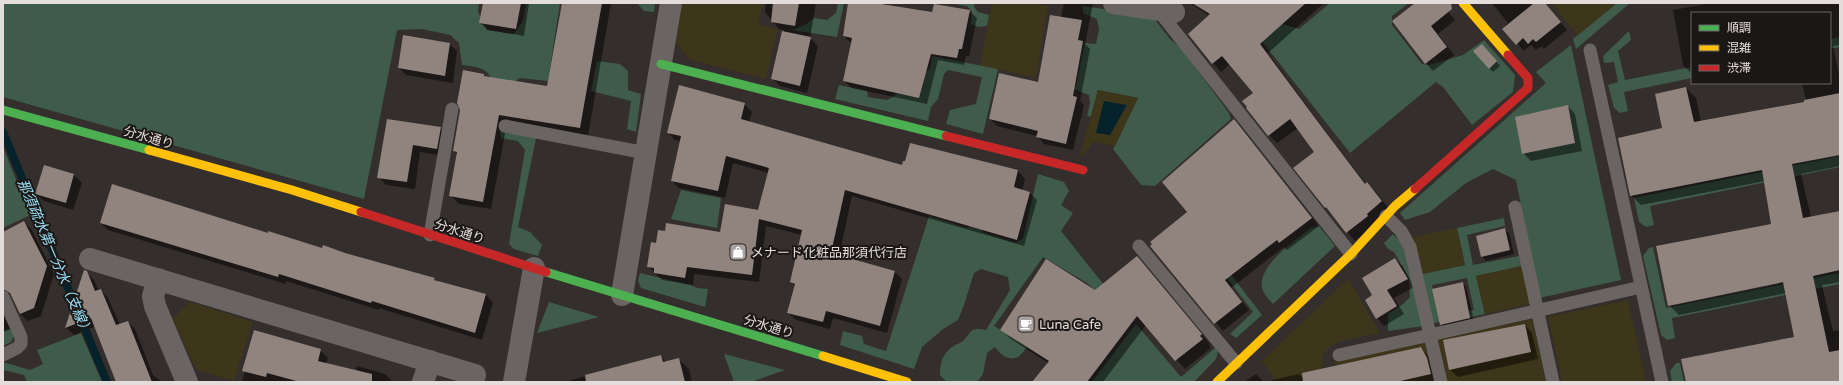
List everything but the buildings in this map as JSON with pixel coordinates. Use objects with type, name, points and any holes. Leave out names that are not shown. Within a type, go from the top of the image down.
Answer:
[{"type":"street","points":[[622,295],[671,3]]},
{"type":"street","points":[[1114,3],[1166,11]]},
{"type":"street","points":[[1217,382],[1351,254],[1395,206],[1528,88],[1528,78],[1463,3]]},
{"type":"street","points":[[661,64],[1083,170]]},
{"type":"street","name":"分水通り","points":[[3,110],[292,190],[534,268],[907,382]]},
{"type":"street","points":[[90,258],[475,375]]},
{"type":"street","points":[[514,382],[534,268]]},
{"type":"street","points":[[158,279],[153,296],[155,306],[187,382]]},
{"type":"street","points":[[423,382],[430,361]]},
{"type":"lane","points":[[1166,11],[1351,254]]},
{"type":"lane","points":[[1590,50],[1662,382]]},
{"type":"lane","points":[[430,235],[452,109]]},
{"type":"lane","points":[[504,126],[646,153]]},
{"type":"lane","points":[[1515,207],[1553,382]]},
{"type":"lane","points":[[1386,216],[1401,231],[1410,247],[1441,382]]},
{"type":"lane","points":[[1140,246],[1236,363]]},
{"type":"lane","points":[[1340,355],[1641,287]]},
{"type":"lane","points":[[3,296],[21,337],[21,344],[17,348],[3,355]]},
{"type":"green space","points":[[3,3],[479,3],[478,12],[487,30],[514,34],[523,21],[526,3],[560,3],[548,81],[520,78],[510,85],[493,83],[485,71],[477,67],[462,65],[459,43],[450,35],[422,29],[397,30],[364,199],[3,97]]},
{"type":"green space","points":[[637,3],[655,3],[654,12],[644,11]]},
{"type":"green space","points":[[838,3],[844,3],[837,37],[792,30],[805,25],[814,18],[827,20],[836,13]]},
{"type":"green space","points":[[948,3],[975,3],[974,7],[978,12],[989,15],[987,26],[978,27],[971,24],[972,12],[967,6]]},
{"type":"green space","points":[[1330,3],[1409,3],[1392,16],[1392,25],[1422,64],[1429,65],[1463,55],[1484,40],[1515,75],[1513,92],[1472,125],[1443,87],[1436,82],[1350,153],[1238,11],[1299,29]]},
{"type":"green space","points":[[1617,3],[1630,3],[1576,49],[1573,39]]},
{"type":"green space","points":[[1083,6],[1152,16],[1170,39],[1180,47],[1229,113],[1231,119],[1155,186],[1141,185],[1113,149],[1138,98],[1098,90],[1091,117],[1087,116],[1090,103],[1089,95],[1065,86],[1064,84],[1076,86],[1085,43],[1096,44],[1099,29],[1097,19],[1083,13]]},
{"type":"green space","points":[[1629,31],[1631,40],[1618,51],[1625,80],[1691,67],[1691,78],[1624,92],[1628,111],[1620,113],[1614,108],[1608,85],[1618,82],[1614,62],[1604,63],[1603,56]]},
{"type":"green space","points":[[1840,37],[1840,47],[1831,49],[1831,39]]},
{"type":"green space","points":[[1571,45],[1621,280],[1539,298],[1516,180],[1493,169],[1466,183],[1430,212],[1405,220],[1400,213],[1546,83],[1536,72]]},
{"type":"green space","points":[[932,56],[998,69],[983,134],[946,124],[950,110],[976,104],[982,77],[948,70],[944,74],[938,99],[931,107],[928,121],[835,99],[839,85],[867,91],[868,97],[887,100],[930,69]],"holes":[[[924,79],[919,97],[908,95]]]},
{"type":"green space","points":[[597,61],[620,64],[628,71],[628,90],[641,94],[636,132],[627,129],[631,101],[591,91]]},
{"type":"green space","points":[[500,130],[536,138],[518,227],[530,232],[542,245],[538,256],[514,249],[509,244],[525,150],[518,141],[501,138]]},
{"type":"green space","points":[[3,147],[30,215],[3,228]]},
{"type":"green space","points":[[1840,156],[1840,167],[1650,206],[1654,225],[1646,227],[1639,222],[1634,198]]},
{"type":"green space","points":[[1038,174],[1064,182],[1069,191],[1061,205],[1073,213],[1061,231],[1128,315],[1125,316],[1087,283],[1043,257],[994,326],[1027,346],[1020,356],[1016,358],[1007,358],[995,347],[987,353],[983,374],[977,382],[947,382],[940,375],[940,370],[945,354],[951,348],[962,342],[970,332],[977,329],[986,330],[1010,290],[1008,277],[981,269],[974,273],[958,320],[943,329],[922,347],[914,369],[840,345],[843,331],[862,336],[864,344],[886,351],[929,216],[967,228],[973,224],[993,184],[982,232],[1016,243],[1023,238]]},
{"type":"green space","points":[[681,190],[721,198],[717,228],[671,219]]},
{"type":"green space","points":[[1504,218],[1505,226],[1467,235],[1473,265],[1519,256],[1522,266],[1476,276],[1485,314],[1454,321],[1452,315],[1474,310],[1467,278],[1432,285],[1440,322],[1433,323],[1422,274],[1465,265],[1457,228]]},
{"type":"green space","points":[[1319,226],[1335,246],[1273,304],[1263,291],[1262,282],[1270,264],[1287,247],[1311,228]]},
{"type":"green space","points":[[1393,234],[1399,240],[1404,249],[1423,326],[1388,331],[1388,314],[1403,304],[1410,297],[1409,278],[1394,252],[1388,249],[1384,243]]},
{"type":"green space","points":[[1203,238],[1262,315],[1236,338],[1230,334],[1253,312],[1199,241]]},
{"type":"green space","points":[[1653,247],[1666,308],[1840,273],[1840,284],[1672,318],[1675,338],[1667,340],[1661,335],[1643,256],[1649,248]]},
{"type":"green space","points":[[640,273],[698,288],[708,289],[705,307],[641,288],[638,281]]},
{"type":"green space","points":[[549,302],[599,317],[537,333]]},
{"type":"green space","points":[[1136,324],[1181,377],[1215,348],[1218,351],[1216,359],[1194,382],[1092,382]]},
{"type":"green space","points":[[10,328],[14,336],[11,342],[3,346],[3,331]]},
{"type":"green space","points":[[81,333],[102,382],[27,382],[24,375],[3,370],[3,362],[30,370],[43,364],[37,350]]},
{"type":"green space","points":[[724,354],[785,370],[751,382],[734,382]]},
{"type":"green space","points":[[1676,363],[1680,363],[1684,382],[1672,382],[1670,371]]},
{"type":"sand","points":[[682,3],[763,3],[758,24],[778,29],[766,79],[690,60],[675,42]]},
{"type":"sand","points":[[992,3],[1032,3],[1048,6],[1036,78],[980,65]]},
{"type":"sand","points":[[1551,3],[1617,3],[1578,35]]},
{"type":"sand","points":[[1098,90],[1138,98],[1115,146],[1093,142],[1085,154],[1080,156]]},
{"type":"sand","points":[[1457,228],[1465,265],[1422,274],[1414,237]]},
{"type":"sand","points":[[1522,266],[1530,304],[1485,314],[1476,276]]},
{"type":"sand","points":[[1348,279],[1380,333],[1345,340],[1328,349],[1323,356],[1321,367],[1323,382],[1277,382],[1262,361]]},
{"type":"sand","points":[[1628,300],[1646,382],[1562,382],[1548,317]]},
{"type":"sand","points":[[190,302],[253,322],[234,381],[196,370],[173,318]]},
{"type":"sand","points":[[1532,319],[1546,382],[1448,382],[1438,339]]},
{"type":"sand","points":[[1426,342],[1434,382],[1339,382],[1335,361]]},
{"type":"water","points":[[1104,101],[1127,105],[1110,135],[1096,133]]},
{"type":"waterway","name":"那須疏水第一分水（支線）","points":[[3,132],[107,382]]},
{"type":"traffic: fast","points":[[661,64],[946,136]]},
{"type":"traffic: fast","points":[[3,110],[149,150]]},
{"type":"traffic: fast","points":[[546,272],[823,356]]},
{"type":"traffic: slow","points":[[1463,3],[1508,55]]},
{"type":"traffic: slow","points":[[149,150],[292,190],[361,212]]},
{"type":"traffic: slow","points":[[1217,382],[1351,254],[1395,206],[1415,189]]},
{"type":"traffic: slow","points":[[823,356],[907,382]]},
{"type":"traffic: jam","points":[[1415,189],[1528,88],[1528,78],[1508,55]]},
{"type":"traffic: jam","points":[[946,136],[1083,170]]},
{"type":"traffic: jam","points":[[361,212],[546,272]]},
{"type":"place","name":"メナード化粧品那須代行店","points":[[738,252]]},
{"type":"place","name":"Luna Cafe","points":[[1026,324]]}]
